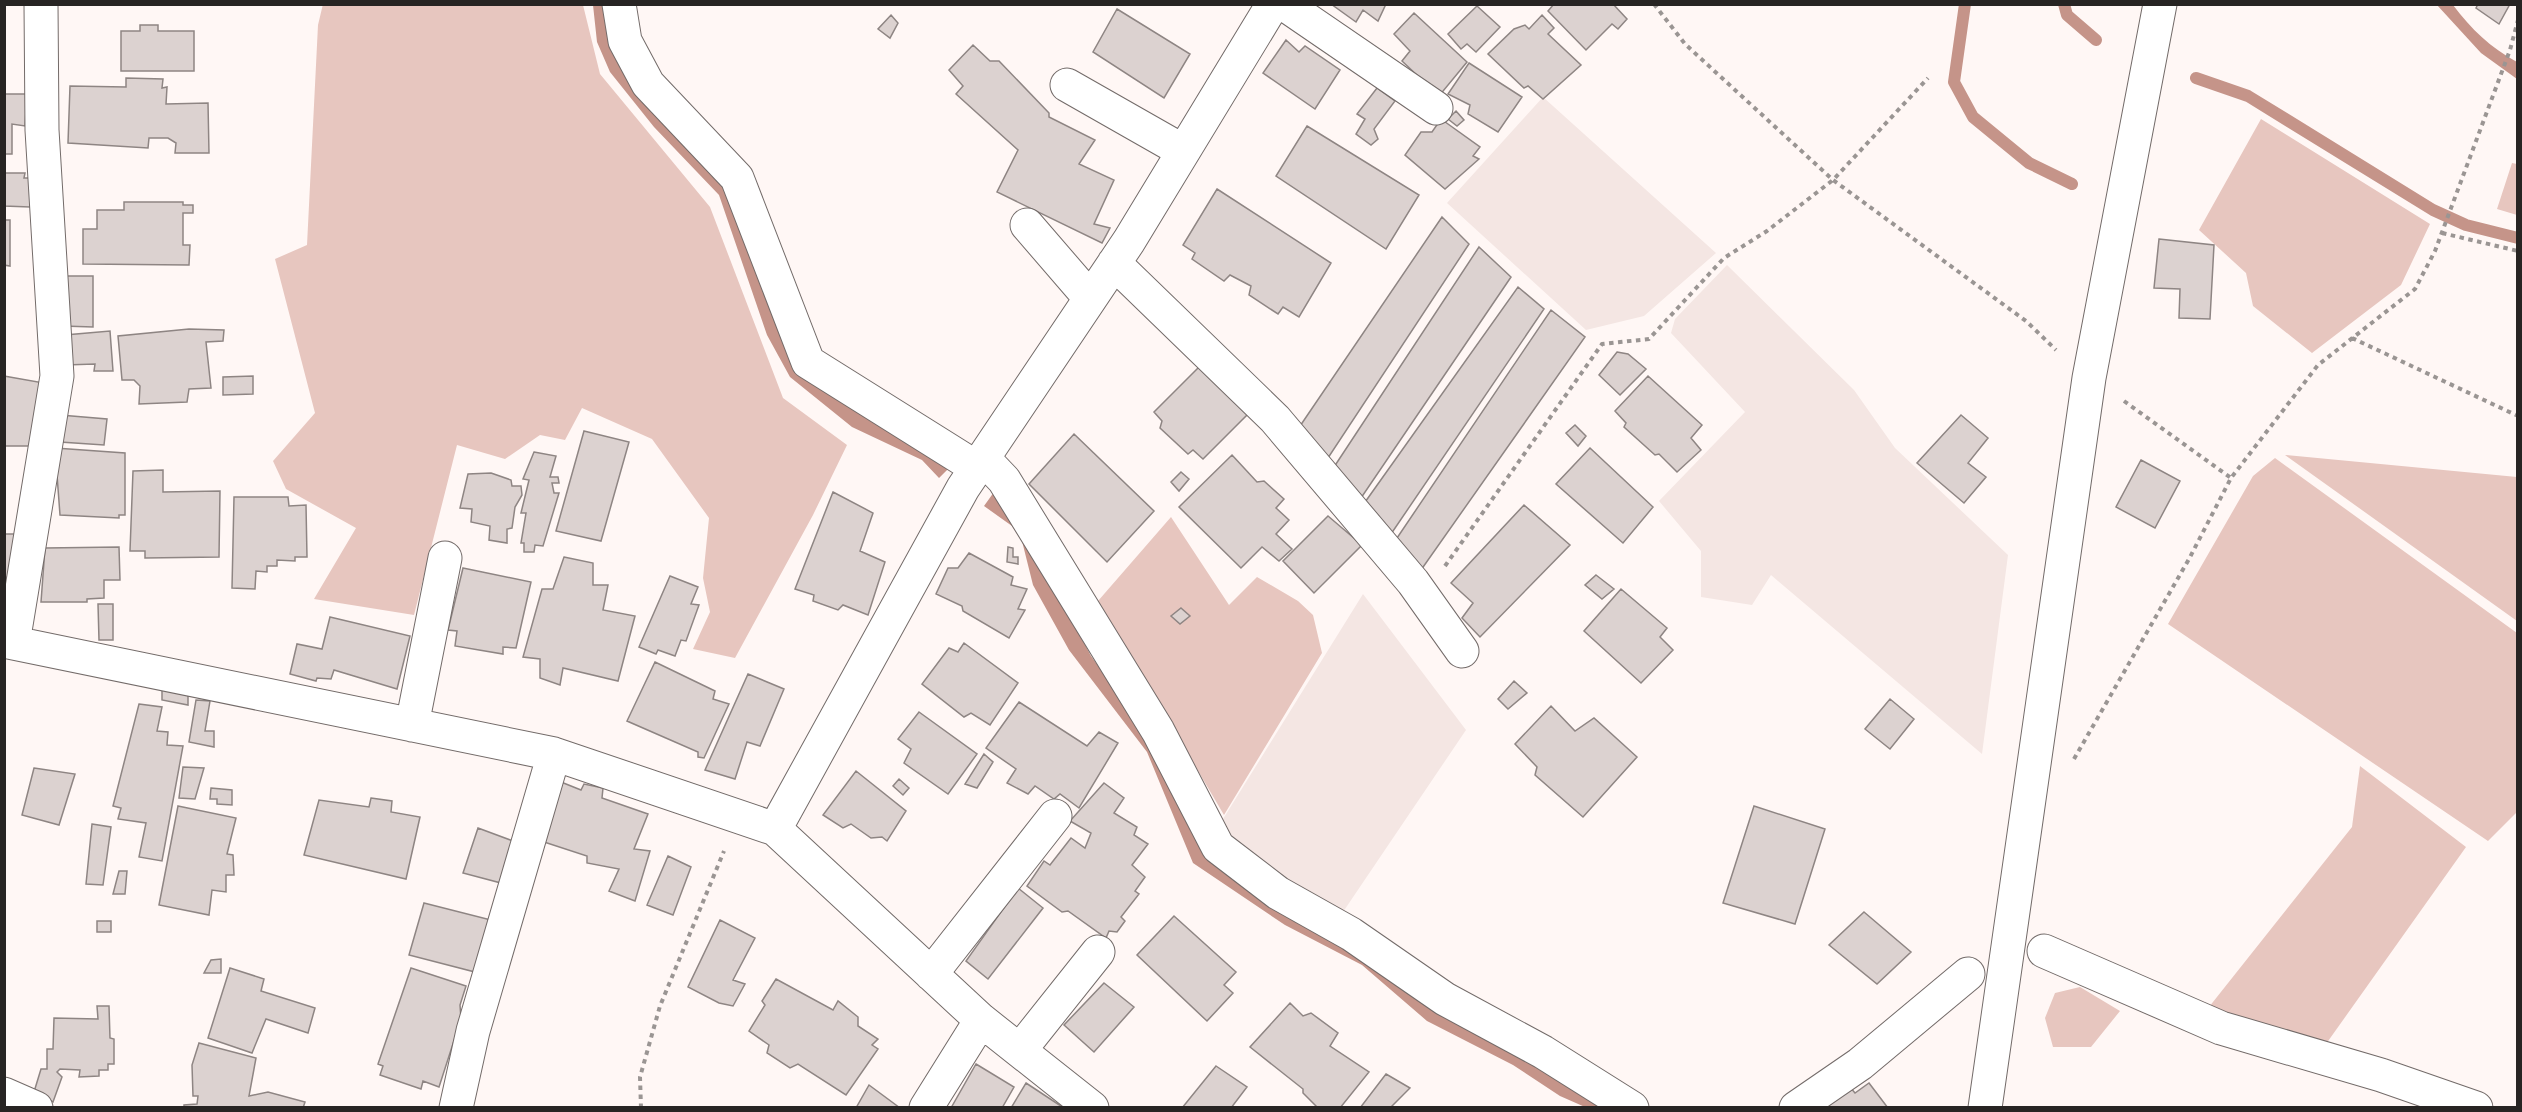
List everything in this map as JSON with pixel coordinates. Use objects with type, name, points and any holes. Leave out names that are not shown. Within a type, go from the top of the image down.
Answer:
[{"type":"street","points":[[41,4],[42,130],[57,376],[9,642],[554,754],[775,829],[981,1020],[1092,1107]]},
{"type":"street","points":[[619,4],[625,41],[648,84],[737,178],[808,362],[980,463],[1004,480],[1158,731],[1218,847],[1278,893],[1351,934],[1445,999],[1543,1052],[1632,1107]]},
{"type":"street","points":[[775,829],[963,488],[1114,263],[1273,4]]},
{"type":"street","points":[[1284,4],[1436,108]]},
{"type":"street","points":[[1985,1107],[2089,378],[2160,4]]},
{"type":"street","points":[[1067,85],[1184,151]]},
{"type":"street","points":[[1027,225],[1090,298]]},
{"type":"street","points":[[1114,263],[1275,419],[1424,596],[1462,651]]},
{"type":"street","points":[[412,725],[446,558]]},
{"type":"street","points":[[456,1107],[472,1031],[554,754]]},
{"type":"street","points":[[931,974],[1055,816]]},
{"type":"street","points":[[2044,951],[2221,1028],[2476,1107]]},
{"type":"street","points":[[1020,1050],[1098,952]]},
{"type":"street","points":[[1796,1107],[1860,1064],[1968,974]]},
{"type":"street","points":[[926,1107],[981,1020]]},
{"type":"street","points":[[4,1094],[36,1107]]},
{"type":"path","points":[[1654,4],[1685,44],[1833,180],[2026,321],[2056,350]]},
{"type":"path","points":[[2071,765],[2189,559],[2231,478],[2318,365],[2415,289],[2442,233],[2510,50],[2517,20]]},
{"type":"path","points":[[1424,596],[1602,344],[1649,339],[1724,258],[1767,231],[1833,180],[1928,78]]},
{"type":"path","points":[[2442,233],[2517,251]]},
{"type":"path","points":[[2352,338],[2517,416]]},
{"type":"path","points":[[2124,401],[2231,478]]},
{"type":"path","points":[[641,1107],[640,1077],[660,1006],[739,817]]},
{"type":"shaded area","points":[[323,4],[583,5],[600,74],[710,207],[783,398],[847,445],[813,515],[735,658],[693,649],[710,612],[703,578],[709,518],[652,439],[582,408],[565,440],[540,435],[505,459],[457,445],[414,615],[314,599],[356,528],[286,489],[273,461],[315,413],[275,259],[307,245],[318,25]]},
{"type":"shaded area","points":[[593,5],[607,5],[732,187],[791,352],[951,466],[939,478],[922,460],[852,427],[790,377],[767,335],[719,195],[654,127],[610,72],[597,42]]},
{"type":"shaded area","points":[[2437,5],[2453,5],[2482,37],[2517,62],[2517,79],[2481,53]]},
{"type":"shaded area","points":[[1543,97],[1716,253],[1644,316],[1586,330],[1447,203]]},
{"type":"shaded area","points":[[2261,119],[2430,224],[2401,285],[2312,353],[2253,306],[2246,273],[2199,230]]},
{"type":"shaded area","points":[[2512,163],[2517,164],[2517,215],[2497,209]]},
{"type":"shaded area","points":[[1727,265],[1854,390],[1895,448],[2008,555],[1982,754],[1771,575],[1752,605],[1701,597],[1701,551],[1659,501],[1745,412],[1671,333],[1675,319]]},
{"type":"shaded area","points":[[2285,455],[2517,477],[2517,621]]},
{"type":"shaded area","points":[[2275,458],[2517,633],[2517,812],[2488,841],[2168,624],[2253,476]]},
{"type":"shaded area","points":[[994,492],[1052,582],[1091,656],[1155,745],[1211,856],[1617,1107],[1585,1107],[1560,1096],[1513,1065],[1427,1021],[1362,965],[1285,925],[1193,863],[1147,752],[1069,650],[1033,585],[1022,541],[1012,526],[984,506]]},
{"type":"shaded area","points":[[1171,517],[1229,605],[1257,577],[1298,601],[1313,615],[1322,653],[1224,815],[1098,601]]},
{"type":"shaded area","points":[[1363,594],[1466,730],[1343,912],[1292,897],[1223,838],[1223,819]]},
{"type":"shaded area","points":[[2360,766],[2466,847],[2326,1044],[2209,1007],[2352,827]]},
{"type":"shaded area","points":[[2080,987],[2120,1011],[2091,1047],[2053,1047],[2045,1018],[2055,993]]},
{"type":"building","points":[[1331,4],[1386,4],[1378,21],[1363,10],[1356,22]]},
{"type":"building","points":[[1554,4],[1613,4],[1627,19],[1618,29],[1612,24],[1586,50],[1548,11]]},
{"type":"building","points":[[2478,4],[2510,4],[2499,24],[2476,8]]},
{"type":"building","points":[[1477,6],[1500,27],[1476,52],[1467,44],[1461,49],[1448,34]]},
{"type":"building","points":[[1117,9],[1190,54],[1164,98],[1093,52]]},
{"type":"building","points":[[1414,13],[1467,62],[1439,96],[1402,61],[1410,51],[1394,34]]},
{"type":"building","points":[[891,15],[898,23],[890,38],[878,29]]},
{"type":"building","points":[[1542,15],[1554,28],[1548,34],[1581,65],[1543,99],[1528,86],[1524,88],[1488,54],[1514,29],[1525,25],[1529,29]]},
{"type":"building","points":[[140,25],[158,25],[158,31],[194,31],[194,71],[121,71],[121,31],[140,31]]},
{"type":"building","points":[[1286,40],[1299,52],[1305,46],[1340,70],[1315,109],[1263,73]]},
{"type":"building","points":[[973,45],[990,61],[999,61],[1049,113],[1049,117],[1095,140],[1079,164],[1114,180],[1094,224],[1110,228],[1102,243],[997,192],[1018,150],[956,94],[963,86],[949,70]]},
{"type":"building","points":[[1469,63],[1522,97],[1498,132],[1468,114],[1470,105],[1448,94]]},
{"type":"building","points":[[126,78],[163,79],[162,88],[167,87],[166,104],[208,103],[209,153],[175,153],[176,143],[168,138],[149,138],[148,148],[68,143],[70,86],[126,87]]},
{"type":"building","points":[[1377,88],[1395,101],[1374,129],[1378,139],[1371,145],[1356,134],[1365,119],[1357,114]]},
{"type":"building","points":[[4,94],[27,94],[25,126],[12,124],[12,154],[4,154]]},
{"type":"building","points":[[1456,111],[1464,120],[1457,126],[1448,119]]},
{"type":"building","points":[[1441,119],[1480,147],[1473,156],[1479,159],[1445,189],[1405,155],[1421,132],[1432,132]]},
{"type":"building","points":[[1307,126],[1419,195],[1386,249],[1276,176]]},
{"type":"building","points":[[4,173],[25,173],[24,178],[30,178],[30,207],[4,206]]},
{"type":"building","points":[[1217,189],[1331,263],[1299,317],[1283,307],[1278,314],[1249,295],[1251,286],[1230,275],[1224,281],[1192,259],[1195,253],[1183,245]]},
{"type":"building","points":[[124,202],[183,202],[183,205],[193,205],[193,213],[183,213],[183,245],[190,245],[189,265],[83,264],[83,229],[97,229],[97,210],[124,210]]},
{"type":"building","points":[[1442,217],[1469,244],[1326,461],[1298,429]]},
{"type":"building","points":[[4,220],[10,220],[10,266],[4,265]]},
{"type":"building","points":[[2159,239],[2214,245],[2210,319],[2179,318],[2180,289],[2154,288]]},
{"type":"building","points":[[1479,247],[1511,277],[1361,498],[1334,467]]},
{"type":"building","points":[[63,276],[93,276],[93,327],[63,326]]},
{"type":"building","points":[[1518,287],[1544,309],[1391,534],[1363,505]]},
{"type":"building","points":[[1551,310],[1585,337],[1421,570],[1395,541]]},
{"type":"building","points":[[189,329],[224,330],[223,341],[206,342],[211,388],[189,389],[187,402],[139,404],[140,386],[134,380],[122,380],[118,336]]},
{"type":"building","points":[[110,331],[113,371],[94,371],[95,364],[65,365],[65,335]]},
{"type":"building","points":[[1617,352],[1628,354],[1646,369],[1620,395],[1599,375]]},
{"type":"building","points":[[1200,366],[1249,413],[1203,459],[1193,450],[1188,454],[1160,428],[1162,421],[1154,412]]},
{"type":"building","points":[[4,376],[44,383],[33,446],[4,446]]},
{"type":"building","points":[[253,376],[253,394],[223,395],[223,377]]},
{"type":"building","points":[[1648,376],[1702,425],[1691,438],[1701,450],[1677,472],[1659,454],[1655,455],[1624,427],[1626,423],[1615,411]]},
{"type":"building","points":[[60,415],[107,419],[104,445],[60,442]]},
{"type":"building","points":[[1961,415],[1988,438],[1968,463],[1986,477],[1964,503],[1917,463]]},
{"type":"building","points":[[1575,425],[1586,436],[1578,446],[1566,433]]},
{"type":"building","points":[[584,431],[629,442],[601,541],[556,531]]},
{"type":"building","points":[[1074,434],[1154,511],[1107,562],[1029,484]]},
{"type":"building","points":[[55,448],[125,453],[125,515],[119,515],[119,518],[60,515]]},
{"type":"building","points":[[1590,448],[1653,507],[1623,543],[1556,484]]},
{"type":"building","points":[[534,452],[556,456],[550,477],[558,477],[559,483],[552,483],[554,493],[559,493],[543,546],[535,545],[534,552],[524,552],[524,543],[521,543],[526,513],[521,513],[529,480],[523,479]]},
{"type":"building","points":[[1232,455],[1257,482],[1264,481],[1284,499],[1276,508],[1289,520],[1276,534],[1292,549],[1279,561],[1262,547],[1241,568],[1179,507]]},
{"type":"building","points":[[2141,460],[2180,481],[2155,528],[2116,507]]},
{"type":"building","points":[[163,470],[163,492],[220,491],[219,557],[145,558],[145,551],[130,551],[133,471]]},
{"type":"building","points":[[1181,472],[1189,479],[1179,491],[1171,482]]},
{"type":"building","points":[[491,473],[511,480],[512,486],[521,486],[522,495],[515,507],[512,528],[507,529],[507,543],[489,540],[490,526],[471,522],[472,509],[460,508],[468,474]]},
{"type":"building","points":[[833,492],[873,513],[860,551],[885,562],[868,615],[843,605],[838,610],[813,601],[814,595],[795,589]]},
{"type":"building","points":[[234,497],[288,497],[289,506],[306,505],[307,557],[295,557],[295,561],[277,560],[277,566],[267,566],[267,572],[256,571],[255,589],[232,588]]},
{"type":"building","points":[[1524,505],[1570,545],[1480,637],[1462,618],[1473,603],[1451,583]]},
{"type":"building","points":[[1328,516],[1362,545],[1314,593],[1283,561]]},
{"type":"building","points":[[4,534],[17,534],[17,577],[7,577],[7,593],[4,593]]},
{"type":"building","points":[[119,547],[120,580],[104,580],[104,598],[87,599],[87,602],[41,602],[45,548]]},
{"type":"building","points":[[1008,547],[1013,548],[1013,557],[1018,557],[1018,564],[1007,562]]},
{"type":"building","points":[[969,553],[1013,577],[1011,585],[1027,589],[1018,609],[1025,610],[1009,638],[963,611],[962,606],[936,594],[948,568],[958,568]]},
{"type":"building","points":[[564,557],[593,563],[593,585],[608,585],[603,610],[635,616],[618,681],[563,668],[560,685],[540,678],[540,659],[523,657],[542,589],[553,589]]},
{"type":"building","points":[[463,568],[531,582],[516,648],[503,647],[503,654],[455,646],[457,631],[448,630]]},
{"type":"building","points":[[1596,575],[1614,589],[1602,599],[1585,585]]},
{"type":"building","points":[[670,576],[698,587],[691,604],[699,605],[686,641],[681,640],[675,656],[658,650],[656,654],[639,647]]},
{"type":"building","points":[[1621,589],[1667,628],[1660,637],[1673,650],[1641,683],[1584,631]]},
{"type":"building","points":[[98,604],[113,604],[113,640],[99,640]]},
{"type":"building","points":[[1181,608],[1190,616],[1180,624],[1171,616]]},
{"type":"building","points":[[330,617],[410,636],[397,689],[334,670],[331,679],[317,678],[316,681],[290,674],[297,644],[322,649]]},
{"type":"building","points":[[964,643],[1018,683],[990,725],[971,713],[964,717],[922,684],[949,648],[958,652]]},
{"type":"building","points":[[655,662],[715,691],[713,699],[729,704],[704,758],[698,757],[698,752],[627,721]]},
{"type":"building","points":[[748,674],[784,689],[760,746],[747,742],[735,779],[705,770]]},
{"type":"building","points":[[1514,681],[1527,693],[1508,709],[1498,699]]},
{"type":"building","points":[[162,687],[188,692],[188,705],[162,700]]},
{"type":"building","points":[[1890,699],[1914,719],[1890,749],[1865,729]]},
{"type":"building","points":[[196,700],[210,701],[205,731],[214,731],[214,747],[189,742]]},
{"type":"building","points":[[1019,702],[1087,746],[1099,732],[1118,743],[1079,808],[1060,794],[1054,799],[1035,786],[1028,794],[1007,783],[1016,769],[986,748]]},
{"type":"building","points":[[139,704],[162,707],[157,731],[168,732],[167,745],[183,746],[162,861],[139,857],[146,823],[118,819],[121,808],[113,806]]},
{"type":"building","points":[[1551,706],[1575,731],[1594,718],[1637,757],[1583,817],[1535,775],[1537,767],[1515,744]]},
{"type":"building","points":[[919,712],[977,754],[948,794],[904,763],[911,749],[898,739]]},
{"type":"building","points":[[984,754],[993,762],[977,788],[965,784]]},
{"type":"building","points":[[183,767],[204,768],[195,799],[179,798]]},
{"type":"building","points":[[34,768],[75,774],[59,825],[22,815]]},
{"type":"building","points":[[856,771],[906,811],[887,841],[882,837],[871,838],[851,824],[843,828],[823,815]]},
{"type":"building","points":[[899,779],[909,788],[903,795],[893,786]]},
{"type":"building","points":[[561,782],[581,790],[584,784],[603,788],[602,798],[648,814],[634,849],[650,851],[635,901],[609,891],[619,869],[587,863],[587,856],[541,841]]},
{"type":"building","points":[[1104,783],[1124,798],[1114,813],[1137,827],[1134,835],[1148,844],[1132,865],[1145,877],[1135,891],[1139,894],[1121,917],[1125,921],[1117,932],[1109,931],[1106,938],[1068,911],[1062,912],[1027,886],[1044,861],[1050,865],[1071,838],[1085,848],[1091,833],[1070,821]]},
{"type":"building","points":[[211,788],[232,790],[232,805],[217,804],[217,799],[210,799]]},
{"type":"building","points":[[371,798],[392,801],[391,812],[420,817],[406,879],[304,855],[319,800],[369,807]]},
{"type":"building","points":[[178,806],[236,818],[227,854],[233,855],[234,875],[226,875],[226,892],[212,890],[209,915],[159,905]]},
{"type":"building","points":[[1754,806],[1825,829],[1795,924],[1723,903]]},
{"type":"building","points":[[92,824],[111,827],[103,885],[86,884]]},
{"type":"building","points":[[478,828],[513,841],[501,883],[463,873]]},
{"type":"building","points":[[668,856],[691,867],[673,915],[647,905]]},
{"type":"building","points":[[119,871],[127,871],[125,894],[113,894]]},
{"type":"building","points":[[1018,888],[1043,908],[988,979],[966,961]]},
{"type":"building","points":[[424,903],[491,920],[475,972],[409,955]]},
{"type":"building","points":[[1864,912],[1911,952],[1877,984],[1829,945]]},
{"type":"building","points":[[1174,916],[1236,972],[1224,985],[1233,993],[1207,1021],[1137,955]]},
{"type":"building","points":[[720,920],[755,938],[733,980],[745,984],[733,1006],[719,1003],[688,987]]},
{"type":"building","points":[[97,921],[111,921],[111,932],[97,932]]},
{"type":"building","points":[[221,959],[221,973],[204,973],[211,960]]},
{"type":"building","points":[[230,968],[264,979],[261,991],[315,1008],[308,1033],[266,1019],[252,1053],[208,1038]]},
{"type":"building","points":[[411,968],[466,986],[460,1005],[461,1019],[439,1087],[423,1081],[421,1089],[380,1075],[383,1066],[378,1064]]},
{"type":"building","points":[[776,979],[833,1010],[838,1001],[858,1017],[858,1026],[878,1039],[872,1045],[878,1049],[846,1095],[798,1064],[790,1068],[767,1053],[769,1045],[749,1031],[765,1005],[762,1001]]},
{"type":"building","points":[[1104,983],[1134,1007],[1094,1052],[1064,1025]]},
{"type":"building","points":[[1290,1003],[1303,1016],[1311,1013],[1338,1033],[1330,1046],[1369,1072],[1340,1108],[1318,1108],[1303,1093],[1303,1089],[1250,1047]]},
{"type":"building","points":[[97,1006],[109,1006],[110,1038],[114,1039],[114,1064],[108,1064],[108,1070],[99,1070],[99,1076],[79,1077],[80,1070],[60,1069],[57,1072],[62,1077],[53,1102],[34,1092],[41,1069],[47,1069],[47,1049],[53,1049],[54,1018],[98,1019]]},
{"type":"building","points":[[199,1043],[256,1058],[249,1096],[268,1092],[305,1102],[303,1108],[184,1108],[184,1105],[197,1104],[198,1096],[193,1096],[192,1065]]},
{"type":"building","points":[[976,1064],[1014,1087],[1002,1108],[951,1108]]},
{"type":"building","points":[[1216,1066],[1247,1087],[1231,1108],[1182,1108]]},
{"type":"building","points":[[1386,1074],[1410,1088],[1390,1108],[1360,1108]]},
{"type":"building","points":[[1026,1083],[1064,1108],[1011,1108]]},
{"type":"building","points":[[1869,1083],[1888,1108],[1822,1108],[1850,1087],[1855,1093]]},
{"type":"building","points":[[869,1085],[900,1108],[856,1108]]},
{"type":"waterway","points":[[1965,4],[1954,82],[1973,117],[2029,163],[2072,184]]},
{"type":"waterway","points":[[2064,4],[2067,15],[2096,40]]},
{"type":"waterway","points":[[2196,78],[2248,96],[2433,210],[2466,225],[2518,238]]}]
